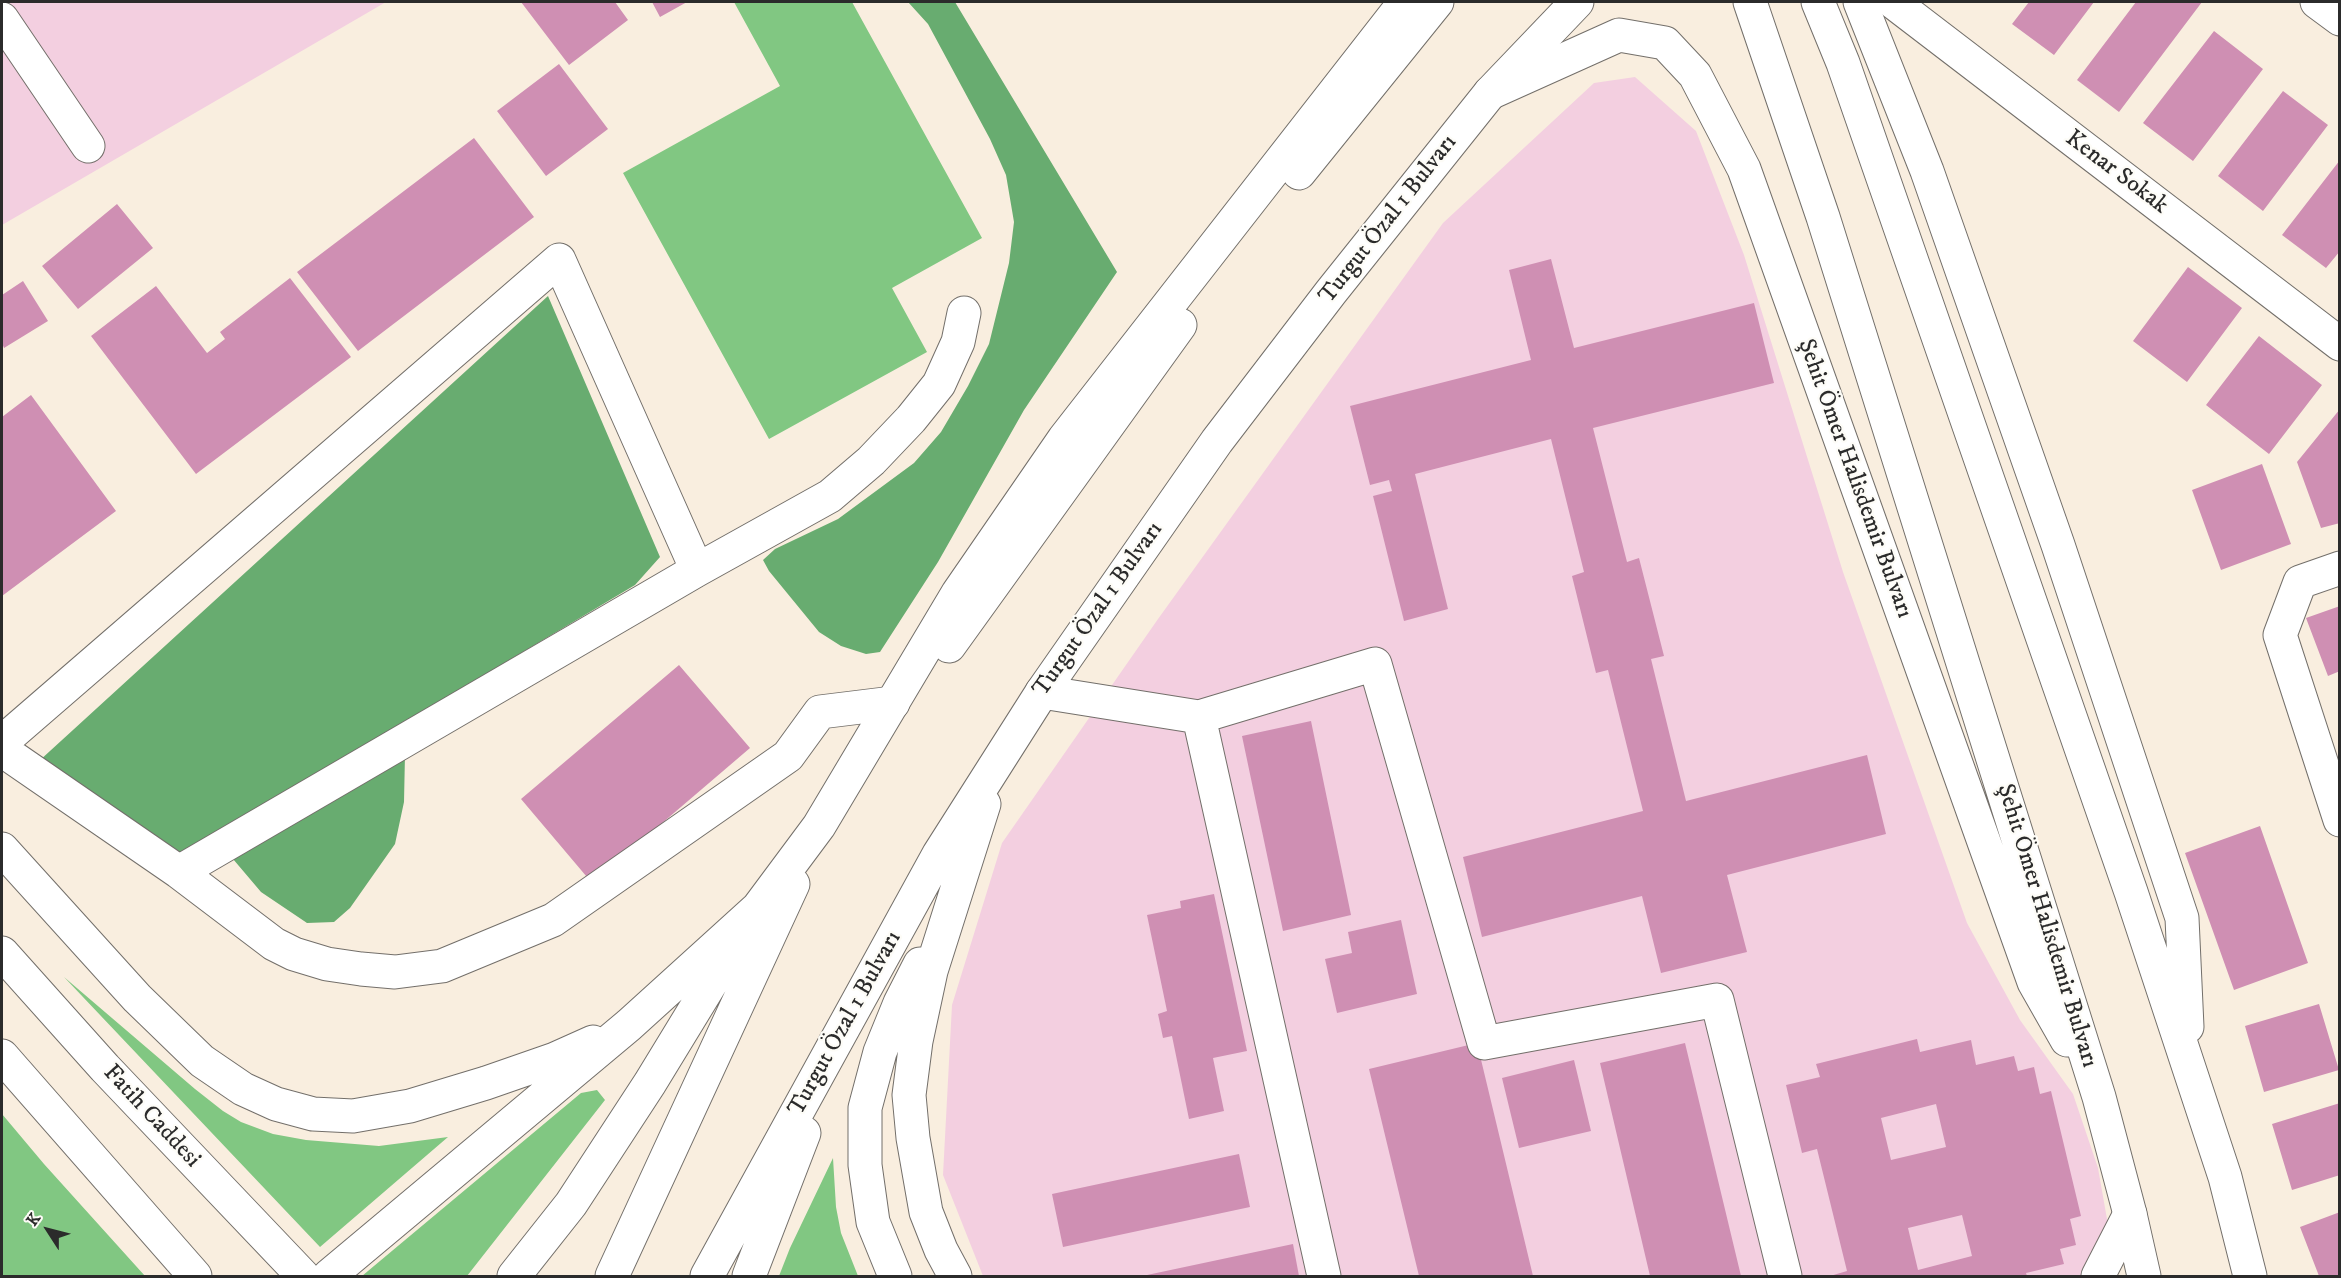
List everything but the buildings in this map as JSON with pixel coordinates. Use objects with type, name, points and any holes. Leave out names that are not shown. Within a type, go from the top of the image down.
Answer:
[{"type":"main road","points":[[612,1276],[819,826],[958,593],[1064,439],[1405,2]]},
{"type":"main road","points":[[514,1276],[571,1204],[650,1083],[758,908],[1197,300],[1437,2]]},
{"type":"main road","name":"Turgut Özal 1 Bulvarı","points":[[706,1276],[939,854],[1042,692],[1217,441],[1331,292],[1490,93],[1577,2]]},
{"type":"main road","name":"Şehit Ömer Halisdemir Bulvarı","points":[[1750,2],[1823,217],[2099,1097],[2144,1276]]},
{"type":"main road","points":[[1818,2],[1842,63],[2127,880],[2225,1177],[2250,1276]]},
{"type":"main road","points":[[1860,2],[1928,171],[2062,556],[2182,918],[2189,1067]]},
{"type":"main road","name":"Kenar Sokak","points":[[1893,2],[2340,344]]},
{"type":"main road","points":[[2317,2],[2340,19]]},
{"type":"main road","points":[[2,19],[88,146]]},
{"type":"main road","name":"Şehit Ömer Halisdemir Bulvarı","points":[[1490,93],[1619,35],[1665,43],[1695,75],[1744,169],[2034,982],[2099,1097]]},
{"type":"main road","points":[[2,742],[559,260],[698,570]]},
{"type":"main road","points":[[179,872],[698,570],[830,496],[871,460],[911,419],[939,384],[958,342],[964,313]]},
{"type":"main road","points":[[2340,568],[2300,582],[2280,635],[2340,820]]},
{"type":"main road","points":[[1042,692],[1199,717],[1375,664],[1484,1043],[1716,1000],[1785,1276]]},
{"type":"main road","points":[[2,750],[179,872],[274,944],[294,954],[327,964],[395,972],[442,966],[553,920],[788,756],[820,712],[893,703]]},
{"type":"main road","points":[[1199,717],[1324,1276]]},
{"type":"main road","points":[[955,1276],[941,1251],[926,1212],[913,1138],[909,1095],[916,1041],[928,982],[999,759]]},
{"type":"main road","points":[[2,849],[137,998],[202,1061],[243,1089],[276,1104],[313,1114],[353,1116],[410,1106],[555,1059],[629,1025]]},
{"type":"main road","points":[[895,1276],[873,1222],[865,1165],[865,1108],[880,1052],[900,1003],[955,896]]},
{"type":"main road","points":[[329,1276],[629,1025],[758,908]]},
{"type":"main road","name":"Fatih Caddesi","points":[[2,953],[105,1068],[303,1276]]},
{"type":"main road","points":[[749,1276],[775,1214],[840,1034]]},
{"type":"main road","points":[[2,1056],[195,1276]]},
{"type":"main road","points":[[2098,1276],[2130,1214]]},
{"type":"shaded area","points":[[2,2],[386,2],[2,225]]},
{"type":"shaded area","points":[[1635,77],[1696,131],[1744,255],[1843,572],[1967,923],[2020,1020],[2073,1094],[2098,1168],[2117,1276],[983,1276],[943,1175],[952,1005],[1002,843],[1158,619],[1443,223],[1594,83]]},
{"type":"green space","points":[[734,2],[852,2],[982,238],[892,288],[927,352],[769,439],[623,173],[780,86]]},
{"type":"green space","points":[[908,2],[955,2],[1117,272],[1024,410],[938,562],[880,652],[866,654],[841,646],[819,632],[769,571],[763,560],[775,549],[838,519],[914,463],[941,432],[989,344],[1009,263],[1014,222],[1006,175],[990,139],[928,24]]},
{"type":"green space","points":[[548,296],[660,557],[635,585],[178,858],[27,772]]},
{"type":"green space","points":[[405,754],[404,802],[395,844],[350,908],[334,922],[307,923],[261,892],[233,859]]},
{"type":"green space","points":[[64,977],[195,1089],[241,1122],[273,1134],[306,1140],[379,1146],[448,1137],[320,1247]]},
{"type":"green space","points":[[597,1090],[605,1100],[467,1276],[362,1276],[581,1093]]},
{"type":"green space","points":[[2,1114],[44,1164],[145,1276],[2,1276]]},
{"type":"green space","points":[[833,1158],[836,1207],[841,1233],[858,1276],[779,1276],[790,1248]]}]
